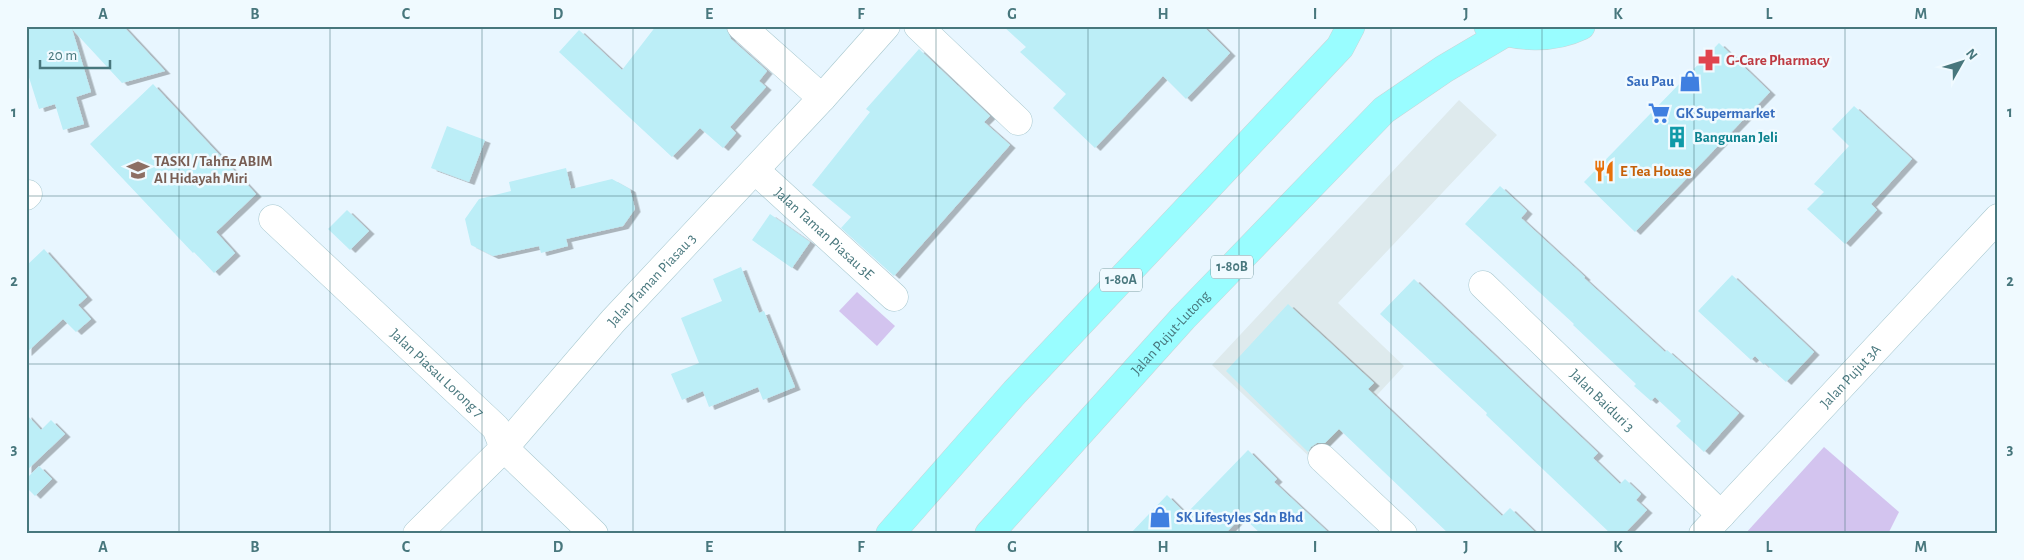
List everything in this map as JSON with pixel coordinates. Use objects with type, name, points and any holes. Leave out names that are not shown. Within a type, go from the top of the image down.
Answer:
[{"type":"highway","name":"1-80A","points":[[890,534],[1015,392],[1340,47],[1351,26]]},
{"type":"highway","points":[[1497,30],[1537,37],[1572,31],[1581,26]]},
{"type":"highway","name":"Jalan Pujut-Lutong","points":[[988,534],[1183,318],[1384,110],[1497,30]]},
{"type":"street","points":[[742,26],[822,98]]},
{"type":"street","name":"Jalan Taman Piasau 3","points":[[417,534],[504,448],[613,321],[822,98],[886,26]]},
{"type":"street","points":[[918,26],[1018,121]]},
{"type":"street","name":"Jalan Taman Piasau 3E","points":[[755,170],[894,297]]},
{"type":"street","name":"Jalan Pujut 3A","points":[[1712,525],[1998,218]]},
{"type":"street","name":"Jalan Piasau Lorong 7","points":[[273,219],[496,428],[504,448],[594,534]]},
{"type":"street","name":"Jalan Baiduri 3","points":[[1484,285],[1712,525]]},
{"type":"street","points":[[1322,458],[1403,534]]},
{"type":"shaded area","points":[[1459,100],[1497,135],[1338,303],[1404,366],[1315,462],[1212,365]]},
{"type":"shaded area","points":[[857,292],[895,326],[877,346],[839,311]]},
{"type":"shaded area","points":[[1824,447],[1899,512],[1888,534],[1745,534]]},
{"type":"building","points":[[26,26],[123,26],[165,71],[122,83],[72,29],[91,92],[76,97],[84,124],[63,130],[55,104],[39,109],[26,68]]},
{"type":"building","points":[[656,26],[725,26],[731,39],[767,71],[759,81],[766,87],[730,127],[736,133],[723,148],[700,128],[672,157],[559,52],[579,30],[622,70]]},
{"type":"building","points":[[1003,26],[1203,26],[1230,53],[1186,99],[1163,76],[1095,148],[1053,108],[1066,94],[1020,52],[1026,47]]},
{"type":"building","name":"Bangunan Jeli","points":[[1719,43],[1770,92],[1635,232],[1584,182]]},
{"type":"building","points":[[919,49],[990,116],[984,122],[1010,145],[894,276],[841,228],[851,217],[812,185],[870,112],[866,109]]},
{"type":"building","name":"TASKI / Tahfiz ABIM Al Hidayah Miri","points":[[153,84],[256,194],[216,232],[235,253],[214,273],[90,144]]},
{"type":"building","points":[[1854,106],[1912,159],[1871,204],[1877,210],[1845,244],[1807,209],[1824,192],[1814,184],[1849,146],[1832,129]]},
{"type":"building","points":[[447,126],[485,140],[469,182],[431,168]]},
{"type":"building","points":[[566,168],[571,189],[612,179],[630,189],[635,209],[623,226],[566,239],[568,246],[541,253],[539,246],[493,256],[471,245],[465,219],[479,199],[511,191],[509,182]]},
{"type":"building","points":[[1500,186],[1527,211],[1521,218],[1584,278],[1665,352],[1667,350],[1739,413],[1704,452],[1676,426],[1681,421],[1655,397],[1651,401],[1634,386],[1636,384],[1574,324],[1465,224]]},
{"type":"building","points":[[347,210],[369,231],[350,250],[328,229]]},
{"type":"building","points":[[770,214],[810,242],[792,268],[752,240]]},
{"type":"building","points":[[44,249],[87,297],[78,305],[91,319],[76,332],[63,319],[26,353],[26,266]]},
{"type":"building","points":[[741,267],[759,313],[764,311],[795,387],[763,400],[758,387],[709,407],[703,391],[682,400],[671,374],[699,363],[681,318],[722,301],[713,279]]},
{"type":"building","points":[[1732,275],[1814,352],[1786,382],[1755,356],[1751,360],[1698,311]]},
{"type":"building","points":[[1414,279],[1598,453],[1593,458],[1620,484],[1625,479],[1641,494],[1636,500],[1647,510],[1624,534],[1611,534],[1486,415],[1487,413],[1380,314]]},
{"type":"building","points":[[1288,304],[1374,383],[1368,389],[1502,516],[1510,508],[1537,534],[1449,534],[1339,429],[1325,443],[1317,443],[1308,452],[1226,371]]},
{"type":"building","points":[[26,414],[41,430],[51,420],[65,434],[26,471]]},
{"type":"building","points":[[1248,450],[1277,479],[1274,482],[1330,534],[1261,534],[1242,516],[1225,534],[1130,534],[1167,495],[1186,514]]},
{"type":"building","points":[[39,466],[52,479],[35,496],[26,487],[26,479]]},
{"type":"place","name":"G-Care Pharmacy","points":[[1709,60]]},
{"type":"place","name":"Sau Pau","points":[[1690,81]]},
{"type":"place","name":"GK Supermarket","points":[[1659,113]]},
{"type":"place","name":"Bangunan Jeli","points":[[1677,137]]},
{"type":"place","name":"TASKI / Tahfiz ABIM Al Hidayah Miri","points":[[138,170]]},
{"type":"place","name":"E Tea House","points":[[1604,171]]},
{"type":"place","name":"SK Lifestyles Sdn Bhd","points":[[1160,517]]}]
